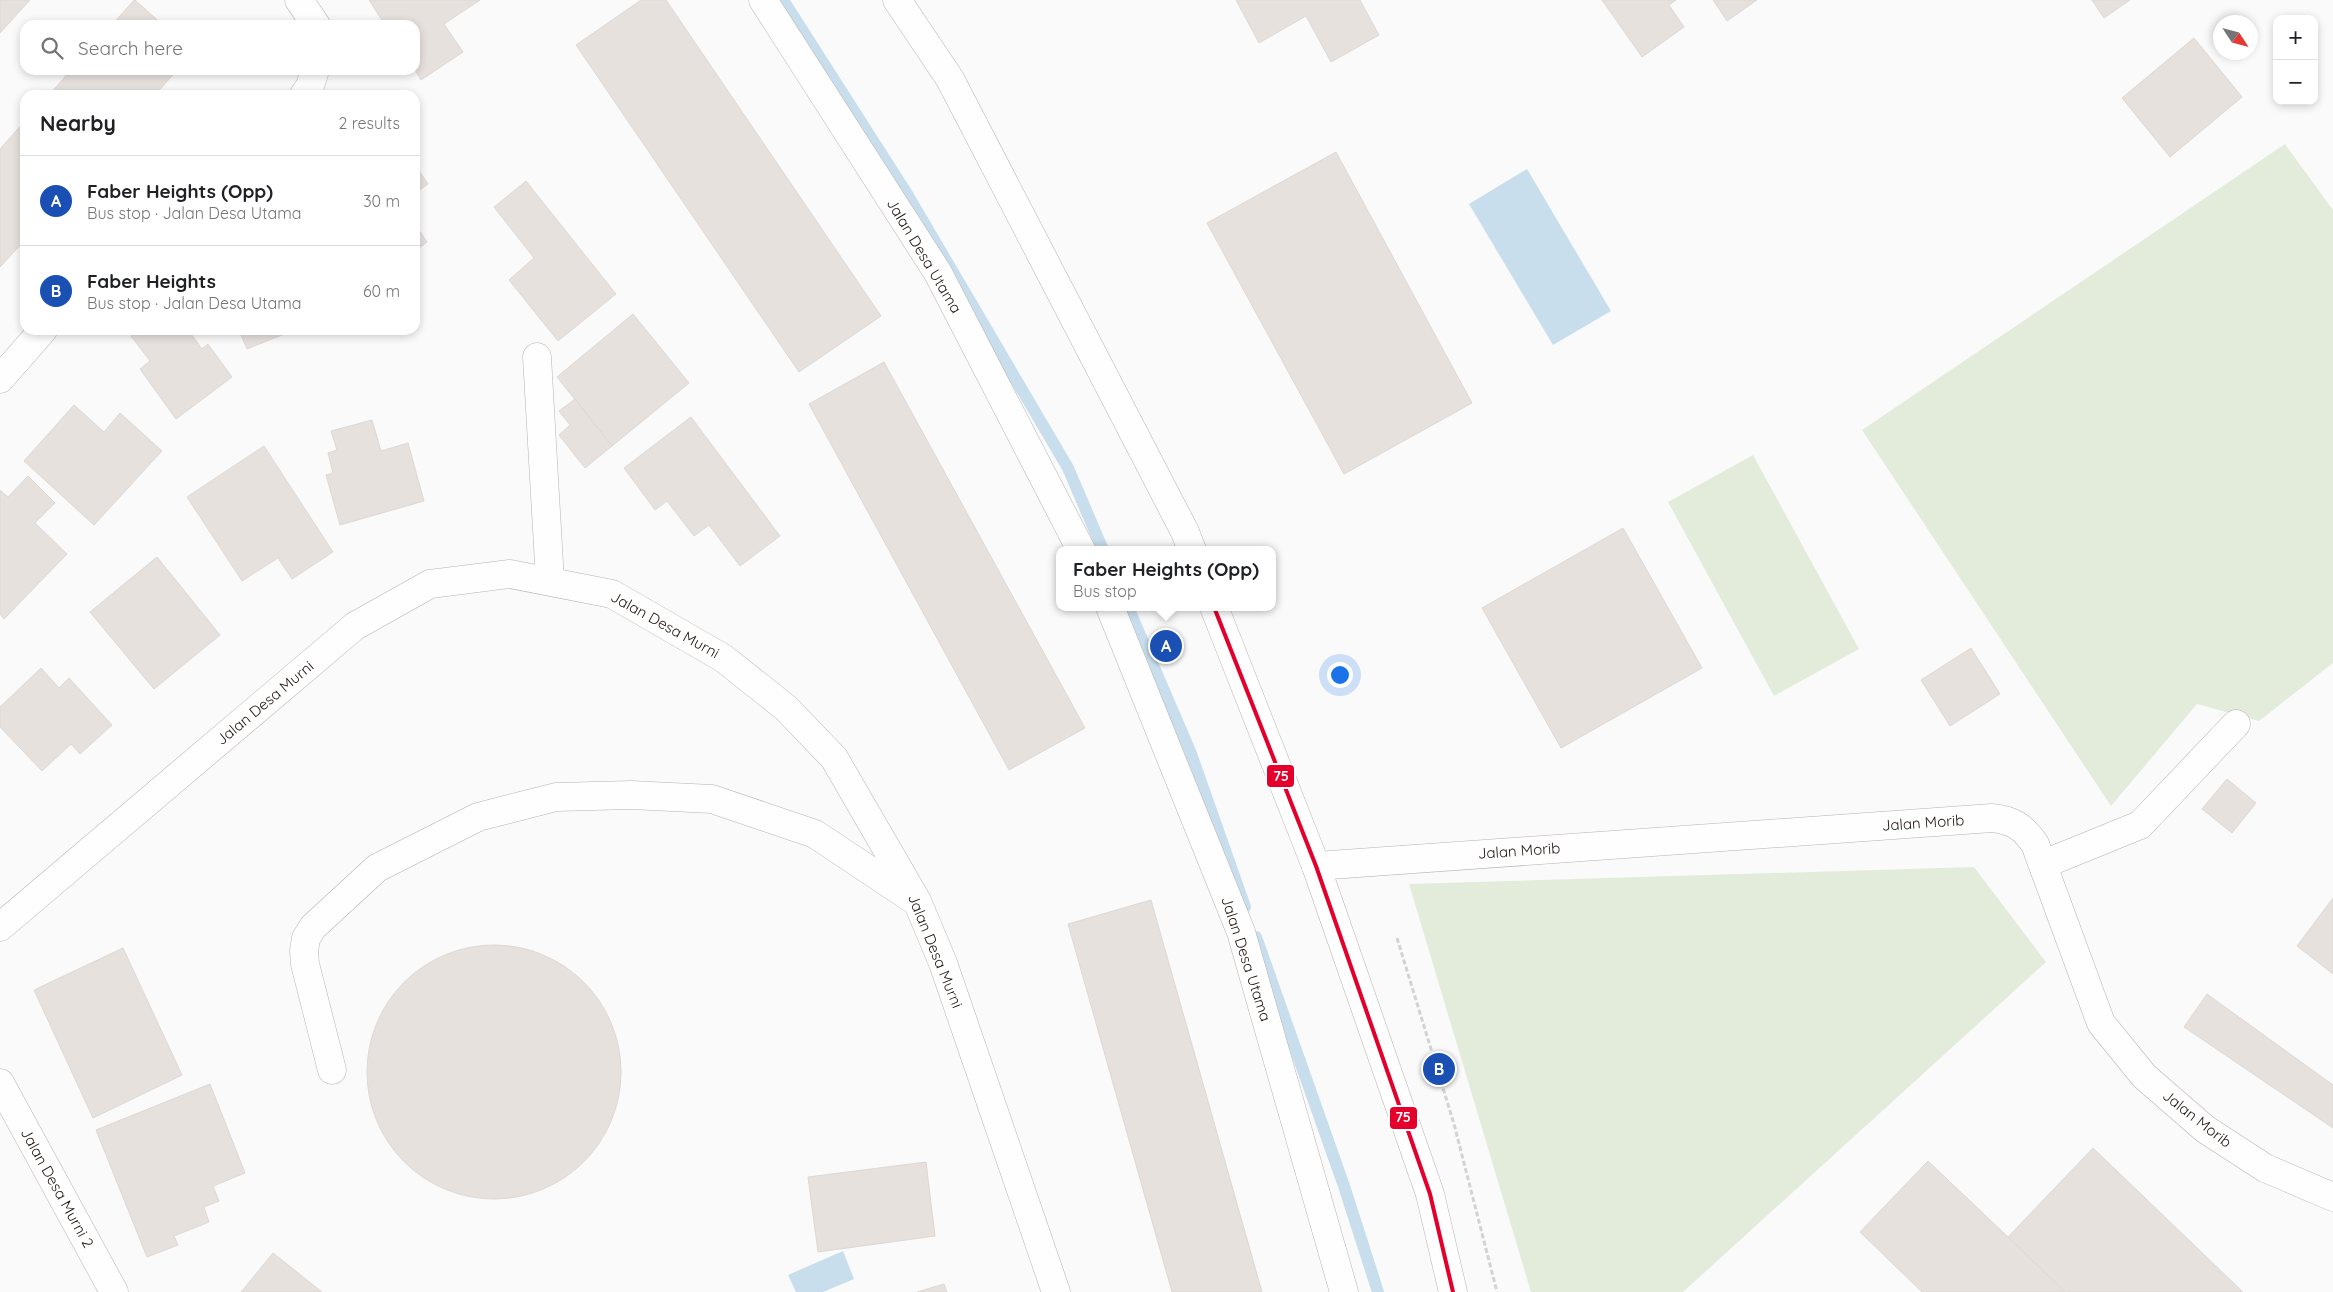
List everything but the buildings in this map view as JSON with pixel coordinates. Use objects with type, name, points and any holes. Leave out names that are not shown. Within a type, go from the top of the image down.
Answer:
[{"type":"street","points":[[299,0],[313,20]]},
{"type":"street","name":"Jalan Desa Utama","points":[[763,0],[938,273],[1079,546]]},
{"type":"street","points":[[897,0],[950,78],[1185,532],[1190,546]]},
{"type":"street","points":[[307,90],[313,75]]},
{"type":"street","points":[[0,379],[39,335]]},
{"type":"street","points":[[537,357],[550,581]]},
{"type":"street","name":"Jalan Desa Murni","points":[[0,927],[355,626],[430,584],[510,574],[612,594],[723,658],[786,708],[834,758],[917,902],[943,963],[1056,1292]]},
{"type":"street","name":"Jalan Desa Utama","points":[[1112,611],[1241,932],[1344,1292]]},
{"type":"street","points":[[1216,611],[1316,866],[1430,1194],[1453,1292]]},
{"type":"street","points":[[2044,864],[2140,826],[2236,724]]},
{"type":"street","points":[[332,1070],[305,964],[304,951],[310,932],[322,917],[377,868],[478,817],[556,797],[631,795],[712,800],[815,834],[917,902]]},
{"type":"street","name":"Jalan Morib","points":[[1316,866],[1992,818],[2006,820],[2018,824],[2036,844],[2101,1023],[2144,1076],[2205,1129],[2265,1168],[2333,1197]]},
{"type":"street","name":"Jalan Desa Murni 2","points":[[0,1083],[114,1292]]},
{"type":"path","points":[[1396,938],[1454,1124],[1497,1292]]},
{"type":"green space","points":[[2285,144],[2333,210],[2333,663],[2259,721],[2197,704],[2111,806],[1862,430]]},
{"type":"green space","points":[[1753,455],[1859,649],[1774,696],[1668,502]]},
{"type":"green space","points":[[1974,867],[2046,962],[1683,1292],[1531,1292],[1409,884]]},
{"type":"water","points":[[1527,169],[1611,311],[1553,345],[1469,204]]},
{"type":"water","points":[[843,1251],[854,1279],[823,1292],[796,1292],[788,1275]]},
{"type":"waterway","points":[[783,0],[907,194],[1068,468],[1101,546]]},
{"type":"waterway","points":[[1130,611],[1190,751],[1245,907]]},
{"type":"waterway","points":[[1256,937],[1344,1186],[1378,1292]]},
{"type":"transit line","name":"75","points":[[1216,611],[1316,866],[1430,1194],[1453,1292]]},
{"type":"place","name":"Faber Heights (Opp)","points":[[1166,646]]},
{"type":"place","name":"Faber Heights","points":[[1439,1069]]}]
